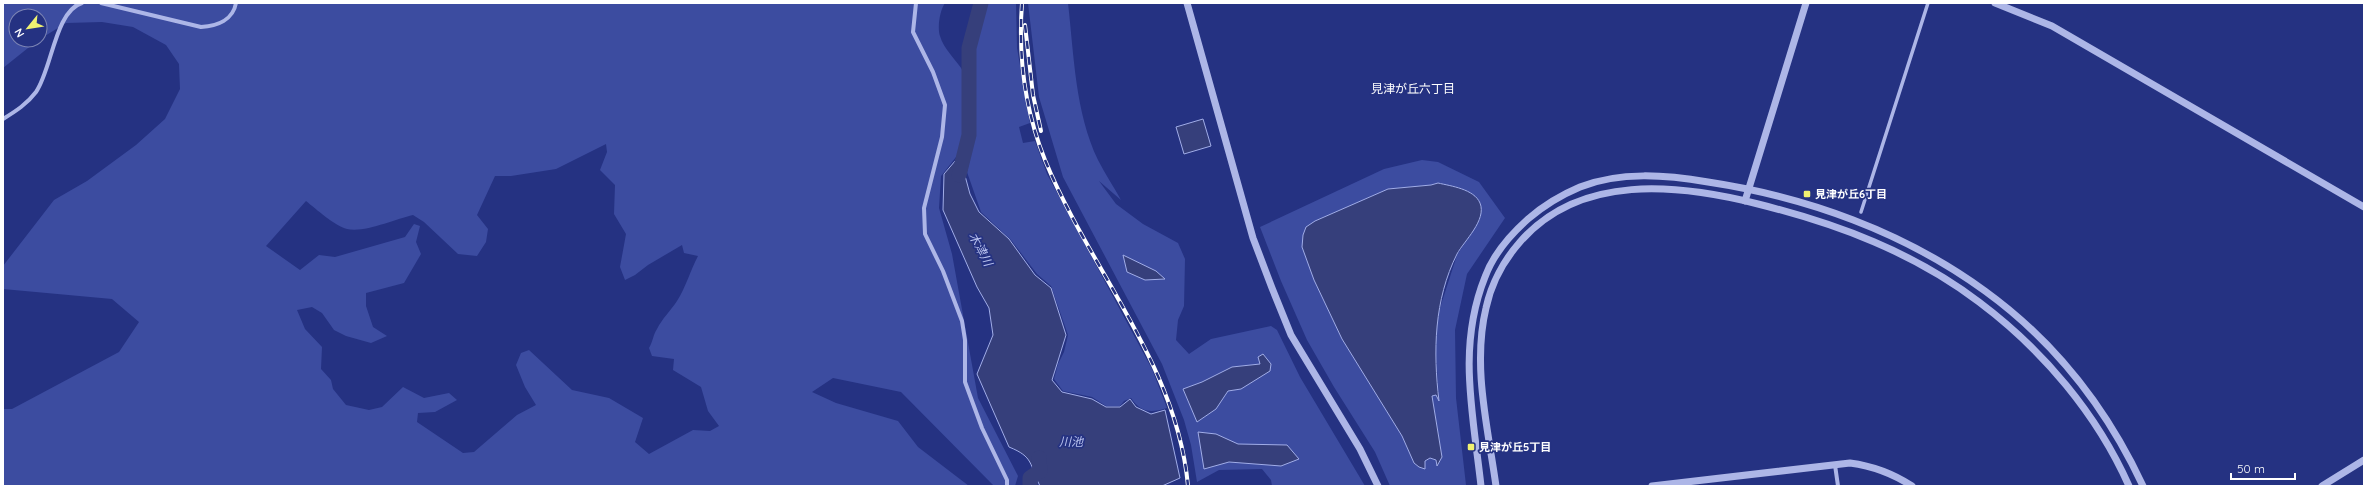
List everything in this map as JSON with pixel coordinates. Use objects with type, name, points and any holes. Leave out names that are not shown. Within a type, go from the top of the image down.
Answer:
[{"type":"street","points":[[3,119],[25,105],[37,90],[68,12],[82,3]]},
{"type":"street","points":[[100,3],[201,27],[213,26],[224,21],[232,14],[236,3]]},
{"type":"street","points":[[916,3],[913,32],[934,72],[945,105],[942,137],[924,208],[925,234],[943,271],[962,320],[965,340],[965,382],[982,428],[1007,480],[1007,486]]},
{"type":"street","points":[[1187,3],[1253,238],[1272,288],[1291,335],[1360,449],[1378,486]]},
{"type":"street","points":[[1745,201],[1806,3]]},
{"type":"street","points":[[1861,212],[1928,3]]},
{"type":"street","points":[[1995,3],[2052,26],[2364,207]]},
{"type":"street","points":[[1481,486],[1468,360],[1470,332],[1475,304],[1486,274],[1499,250],[1518,227],[1537,211],[1582,186],[1643,176],[1676,177],[1749,188],[1855,221],[1901,241],[1938,261],[1985,292],[2017,317],[2056,354],[2084,388],[2131,461],[2143,486]]},
{"type":"street","points":[[1496,486],[1482,388],[1482,333],[1486,306],[1496,278],[1508,256],[1526,235],[1541,222],[1564,208],[1588,197],[1610,192],[1642,188],[1674,189],[1718,194],[1800,214],[1852,231],[1937,273],[2009,326],[2035,351],[2073,394],[2097,428],[2120,466],[2129,486]]},
{"type":"street","points":[[2322,486],[2364,460]]},
{"type":"street","points":[[1652,486],[1850,463],[1874,466],[1898,477],[1912,486]]},
{"type":"street","points":[[1835,464],[1838,486]]},
{"type":"shaded area","points":[[3,3],[945,3],[940,19],[940,36],[947,50],[963,71],[972,53],[985,3],[1016,3],[1017,48],[1030,123],[1019,127],[1023,143],[1035,141],[1047,174],[1152,369],[1167,408],[1156,411],[1143,409],[1139,407],[1131,398],[1124,401],[1120,406],[1106,406],[1092,397],[1063,391],[1054,379],[1058,364],[1064,352],[1068,335],[1051,286],[1037,274],[1011,240],[981,212],[967,172],[971,154],[960,152],[941,176],[939,208],[952,254],[978,398],[1018,476],[1015,486],[994,486],[901,392],[833,378],[812,392],[836,403],[898,421],[918,447],[969,486],[3,486],[3,409],[12,409],[119,352],[139,322],[112,299],[3,289],[3,266],[54,200],[87,181],[136,145],[165,119],[180,89],[179,64],[166,45],[133,27],[102,22],[66,23],[48,34],[48,8],[8,8],[8,48],[28,48],[3,68]],"holes":[[[606,144],[607,152],[600,170],[615,185],[614,214],[626,234],[620,267],[625,280],[682,245],[684,253],[698,256],[680,296],[659,325],[649,348],[652,356],[674,359],[673,370],[701,387],[708,411],[719,426],[710,431],[693,430],[649,454],[635,442],[643,418],[609,398],[572,390],[529,350],[521,353],[516,365],[525,387],[536,405],[517,415],[474,452],[463,453],[417,422],[418,413],[435,412],[457,400],[449,393],[424,398],[403,387],[382,407],[369,410],[346,405],[333,389],[331,380],[321,369],[322,347],[305,329],[297,310],[312,307],[322,313],[334,330],[346,336],[371,343],[387,336],[373,327],[366,306],[366,293],[404,283],[421,254],[416,242],[420,226],[414,224],[405,237],[335,257],[319,255],[300,270],[266,246],[306,201],[331,221],[347,229],[354,230],[371,227],[413,215],[424,222],[458,254],[477,256],[486,242],[488,229],[477,215],[495,176],[511,176],[556,169]]]},
{"type":"shaded area","points":[[1028,3],[1068,3],[1074,63],[1084,123],[1098,160],[1121,200],[1099,181],[1116,204],[1143,224],[1178,243],[1185,259],[1184,306],[1178,320],[1176,340],[1189,354],[1211,339],[1271,326],[1277,330],[1300,377],[1365,486],[1272,486],[1271,480],[1262,469],[1219,470],[1197,482],[1191,445],[1184,420],[1162,364],[1063,177],[1039,97]],"holes":[[[1263,354],[1271,364],[1241,389],[1228,391],[1216,409],[1197,422],[1183,389],[1202,382],[1232,367],[1260,364]]]},
{"type":"shaded area","points":[[1422,160],[1438,162],[1479,182],[1505,218],[1467,274],[1455,330],[1456,398],[1466,485],[1390,486],[1375,452],[1334,387],[1307,340],[1281,281],[1260,227],[1384,169]],"holes":[[[1438,183],[1456,187],[1467,192],[1481,204],[1480,219],[1457,255],[1439,311],[1435,339],[1439,399],[1436,395],[1432,396],[1442,457],[1437,465],[1436,460],[1430,458],[1425,461],[1424,464],[1414,463],[1402,436],[1342,339],[1314,280],[1315,221],[1388,189]]]},
{"type":"water","points":[[1203,119],[1211,146],[1184,154],[1176,127]]},
{"type":"water","name":"川池","points":[[961,154],[969,157],[964,172],[970,194],[979,212],[1009,239],[1035,275],[1051,288],[1066,335],[1052,380],[1062,392],[1092,399],[1106,407],[1120,407],[1130,399],[1136,407],[1151,414],[1165,410],[1180,478],[1162,486],[1040,486],[1027,458],[1023,454],[1009,447],[977,374],[993,335],[989,308],[977,287],[943,210],[944,174]]},
{"type":"water","points":[[1438,183],[1462,189],[1473,194],[1480,203],[1481,210],[1478,223],[1457,254],[1449,271],[1444,289],[1437,326],[1436,345],[1439,401],[1436,395],[1432,396],[1442,457],[1437,466],[1436,460],[1430,458],[1425,461],[1425,469],[1414,463],[1402,436],[1342,339],[1314,280],[1302,247],[1303,235],[1306,227],[1315,221],[1388,189]]},
{"type":"water","points":[[1123,255],[1156,271],[1165,279],[1145,280],[1127,272]]},
{"type":"water","points":[[1263,354],[1271,364],[1270,371],[1241,389],[1228,391],[1216,409],[1197,422],[1183,389],[1202,382],[1232,367],[1260,364],[1258,357]]},
{"type":"water","points":[[1198,432],[1216,434],[1238,444],[1287,445],[1299,459],[1281,466],[1229,462],[1204,469]]},
{"type":"waterway","name":"木津川","points":[[959,175],[969,135],[969,48],[981,3]]},
{"type":"waterway","name":"木津川","points":[[1030,486],[1030,478],[1040,471],[1039,458]]},
{"type":"railway","points":[[1022,3],[1021,43],[1024,83],[1032,122],[1038,141],[1064,201],[1150,358],[1167,399],[1181,441],[1188,486]]},
{"type":"railway","points":[[1025,25],[1033,95],[1041,131]]},
{"type":"place","name":"見津が丘6丁目","points":[[1807,194]]},
{"type":"place","name":"見津が丘5丁目","points":[[1471,447]]},
{"type":"district","name":"見津が丘六丁目","points":[[1413,88]]}]
